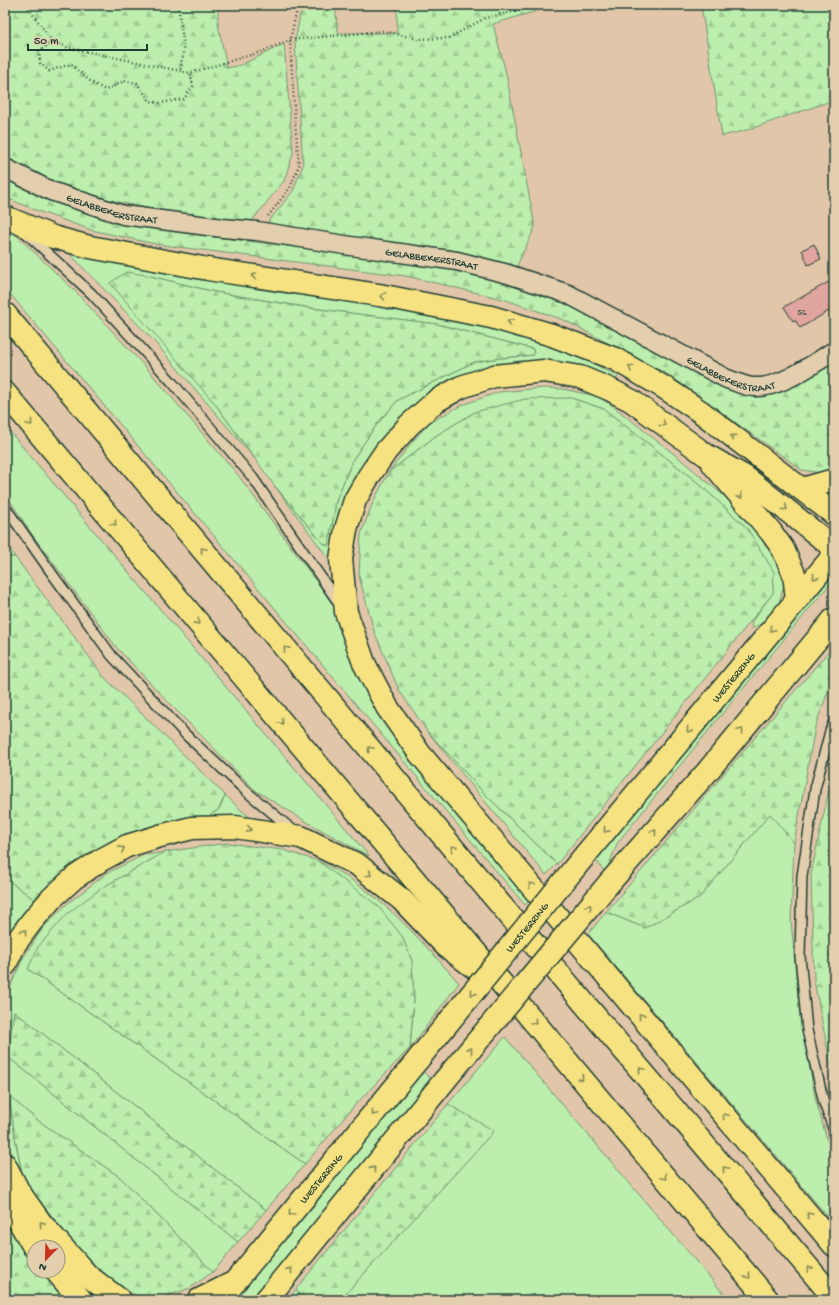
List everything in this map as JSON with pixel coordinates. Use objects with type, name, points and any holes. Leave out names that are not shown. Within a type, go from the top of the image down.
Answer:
[{"type":"highway","points":[[9,219],[53,236],[90,247],[208,269],[402,300],[491,317],[552,335],[614,359],[665,388],[701,412],[834,514]]},
{"type":"highway","points":[[5,314],[485,887],[834,1298]]},
{"type":"highway","points":[[834,548],[744,477],[706,456],[632,401],[609,389],[580,377],[544,372],[494,376],[462,387],[436,401],[409,425],[386,451],[355,500],[346,529],[341,559],[346,612],[364,662],[388,707],[420,754],[834,1245]]},
{"type":"highway","points":[[5,393],[768,1300]]},
{"type":"highway","points":[[706,456],[771,532],[783,549],[794,574],[797,599]]},
{"type":"highway","points":[[802,489],[834,480]]},
{"type":"highway","name":"WESTERRING","points":[[220,1300],[586,854],[834,555]]},
{"type":"highway","points":[[266,1300],[445,1080],[610,882],[707,772],[834,619]]},
{"type":"highway","points":[[5,965],[15,944],[52,898],[74,878],[101,860],[127,846],[192,828],[235,827],[302,837],[358,865],[402,900],[446,946],[513,997]]},
{"type":"highway","points":[[5,1165],[19,1192],[41,1223],[88,1276],[120,1300]]},
{"type":"highway","points":[[5,1197],[30,1239]]},
{"type":"highway","points":[[24,1227],[35,1239]]},
{"type":"highway","points":[[66,1270],[98,1300]]},
{"type":"highway","points":[[63,1279],[81,1300]]},
{"type":"highway","points":[[199,1300],[234,1282]]},
{"type":"street","name":"GELABBEKERSTRAAT","points":[[5,168],[51,191],[123,215],[257,231],[457,261],[508,274],[568,294],[727,379],[753,387],[767,386],[796,374],[834,351]]},
{"type":"lane","points":[[9,219],[91,293],[172,382],[253,478],[346,612]]},
{"type":"lane","points":[[5,507],[112,656],[186,735],[248,792],[302,837]]},
{"type":"lane","points":[[834,721],[815,789],[802,876],[800,956],[807,1030],[824,1103],[834,1131]]},
{"type":"path","points":[[26,5],[52,41],[69,48],[190,73],[261,52],[290,40],[383,31],[418,39],[449,38],[485,18],[543,5]]},
{"type":"path","points":[[178,5],[184,47],[180,71]]},
{"type":"path","points":[[257,231],[290,188],[299,165],[290,40],[298,5]]},
{"type":"path","points":[[52,41],[39,52],[40,63],[49,71],[71,64],[92,84],[106,90],[124,81],[137,83],[150,101],[160,103],[184,99],[193,86],[190,73]]},
{"type":"green space","points":[[5,5],[218,5],[218,24],[227,68],[241,65],[284,44],[293,153],[284,181],[250,223],[169,212],[125,204],[54,182],[5,159]]},
{"type":"green space","points":[[302,5],[335,5],[338,33],[397,33],[397,5],[556,5],[493,24],[506,73],[535,227],[516,268],[265,226],[293,191],[303,165],[295,42]]},
{"type":"green space","points":[[701,5],[834,5],[834,100],[747,130],[722,136]]},
{"type":"green space","points":[[5,178],[112,220],[200,235],[412,262],[504,279],[563,300],[731,389],[834,357],[834,470],[821,473],[802,470],[669,375],[564,320],[503,299],[406,276],[155,244],[91,230],[30,208],[5,197]]},
{"type":"green space","points":[[5,227],[15,234],[76,292],[150,372],[238,475],[335,608],[347,640],[532,898],[525,905],[5,288]]},
{"type":"green space","points":[[68,252],[482,323],[568,351],[618,376],[616,380],[564,367],[420,402],[390,429],[368,458],[349,494],[335,567],[274,485],[322,542],[328,546],[337,498],[353,459],[377,424],[398,400],[474,362],[533,355],[533,349],[437,324],[311,308],[215,292],[146,275],[216,405],[255,459],[154,341]]},
{"type":"green space","points":[[126,272],[146,275],[215,292],[310,308],[437,324],[533,349],[534,355],[474,362],[398,400],[377,424],[353,459],[337,498],[328,546],[322,542],[274,485],[216,405],[110,283]]},
{"type":"green space","points":[[543,388],[562,389],[597,396],[610,404],[679,458],[736,506],[778,559],[785,581],[779,603],[767,621],[751,629],[752,621],[773,593],[747,528],[697,482],[604,409],[571,398],[475,412],[437,435],[389,472],[429,423],[462,405],[499,392]]},
{"type":"green space","points":[[571,398],[604,409],[697,482],[747,528],[774,572],[773,593],[557,864],[485,794],[427,731],[399,690],[374,631],[359,576],[361,534],[373,502],[389,472],[437,435],[475,412],[525,399]]},
{"type":"green space","points":[[5,426],[369,856],[305,821],[255,790],[117,648],[31,533],[5,493]]},
{"type":"green space","points":[[5,542],[15,557],[5,557]]},
{"type":"green space","points":[[5,557],[15,557],[104,677],[225,795],[219,809],[208,817],[153,826],[100,850],[59,878],[35,900],[5,878]]},
{"type":"green space","points":[[834,566],[834,579],[618,842],[607,869],[604,871],[596,860]]},
{"type":"green space","points":[[834,645],[834,675],[815,727],[794,843],[770,814],[699,898],[645,928],[606,912]]},
{"type":"green space","points":[[427,731],[485,794],[557,864],[546,875]]},
{"type":"green space","points":[[834,766],[834,1083],[814,980],[811,874]]},
{"type":"green space","points":[[225,795],[255,821],[208,817],[219,809]]},
{"type":"green space","points":[[770,813],[794,843],[791,921],[800,1018],[816,1101],[834,1164],[834,1224],[588,934],[606,912],[645,928],[699,898]]},
{"type":"green space","points":[[227,843],[283,850],[318,861],[378,906],[402,936],[412,961],[414,999],[410,1048],[355,1105],[305,1164],[28,969],[38,947],[67,914],[100,889],[165,852]]},
{"type":"green space","points":[[165,852],[100,889],[28,969],[305,1164],[266,1210],[14,1011],[8,1057],[238,1242],[213,1272],[121,1178],[36,1119],[9,1096],[24,1182],[5,1139],[5,1002],[23,958],[43,928],[68,903],[107,873],[142,856]]},
{"type":"green space","points":[[318,861],[339,872],[377,899],[411,931],[459,983],[410,1048],[414,999],[412,961],[402,936]]},
{"type":"green space","points":[[5,878],[35,900],[5,948]]},
{"type":"green space","points":[[14,1011],[266,1210],[238,1242],[8,1057]]},
{"type":"green space","points":[[505,1037],[729,1300],[340,1300],[493,1131],[448,1104]]},
{"type":"green space","points":[[422,1071],[432,1080],[251,1300],[235,1300],[315,1204]]},
{"type":"green space","points":[[9,1096],[36,1119],[121,1178],[213,1272],[190,1288],[161,1298],[143,1298],[114,1286],[77,1247],[24,1182]]},
{"type":"green space","points":[[448,1104],[494,1131],[340,1300],[302,1300],[296,1289]]},
{"type":"green space","points":[[5,1221],[26,1250],[26,1279],[50,1279],[67,1300],[5,1300]]},
{"type":"green space","points":[[296,1289],[302,1300],[289,1300]]},
{"type":"building","points":[[814,244],[821,259],[808,265],[802,250]]},
{"type":"building","points":[[834,279],[834,308],[800,328],[795,320],[793,321],[784,307]]}]
